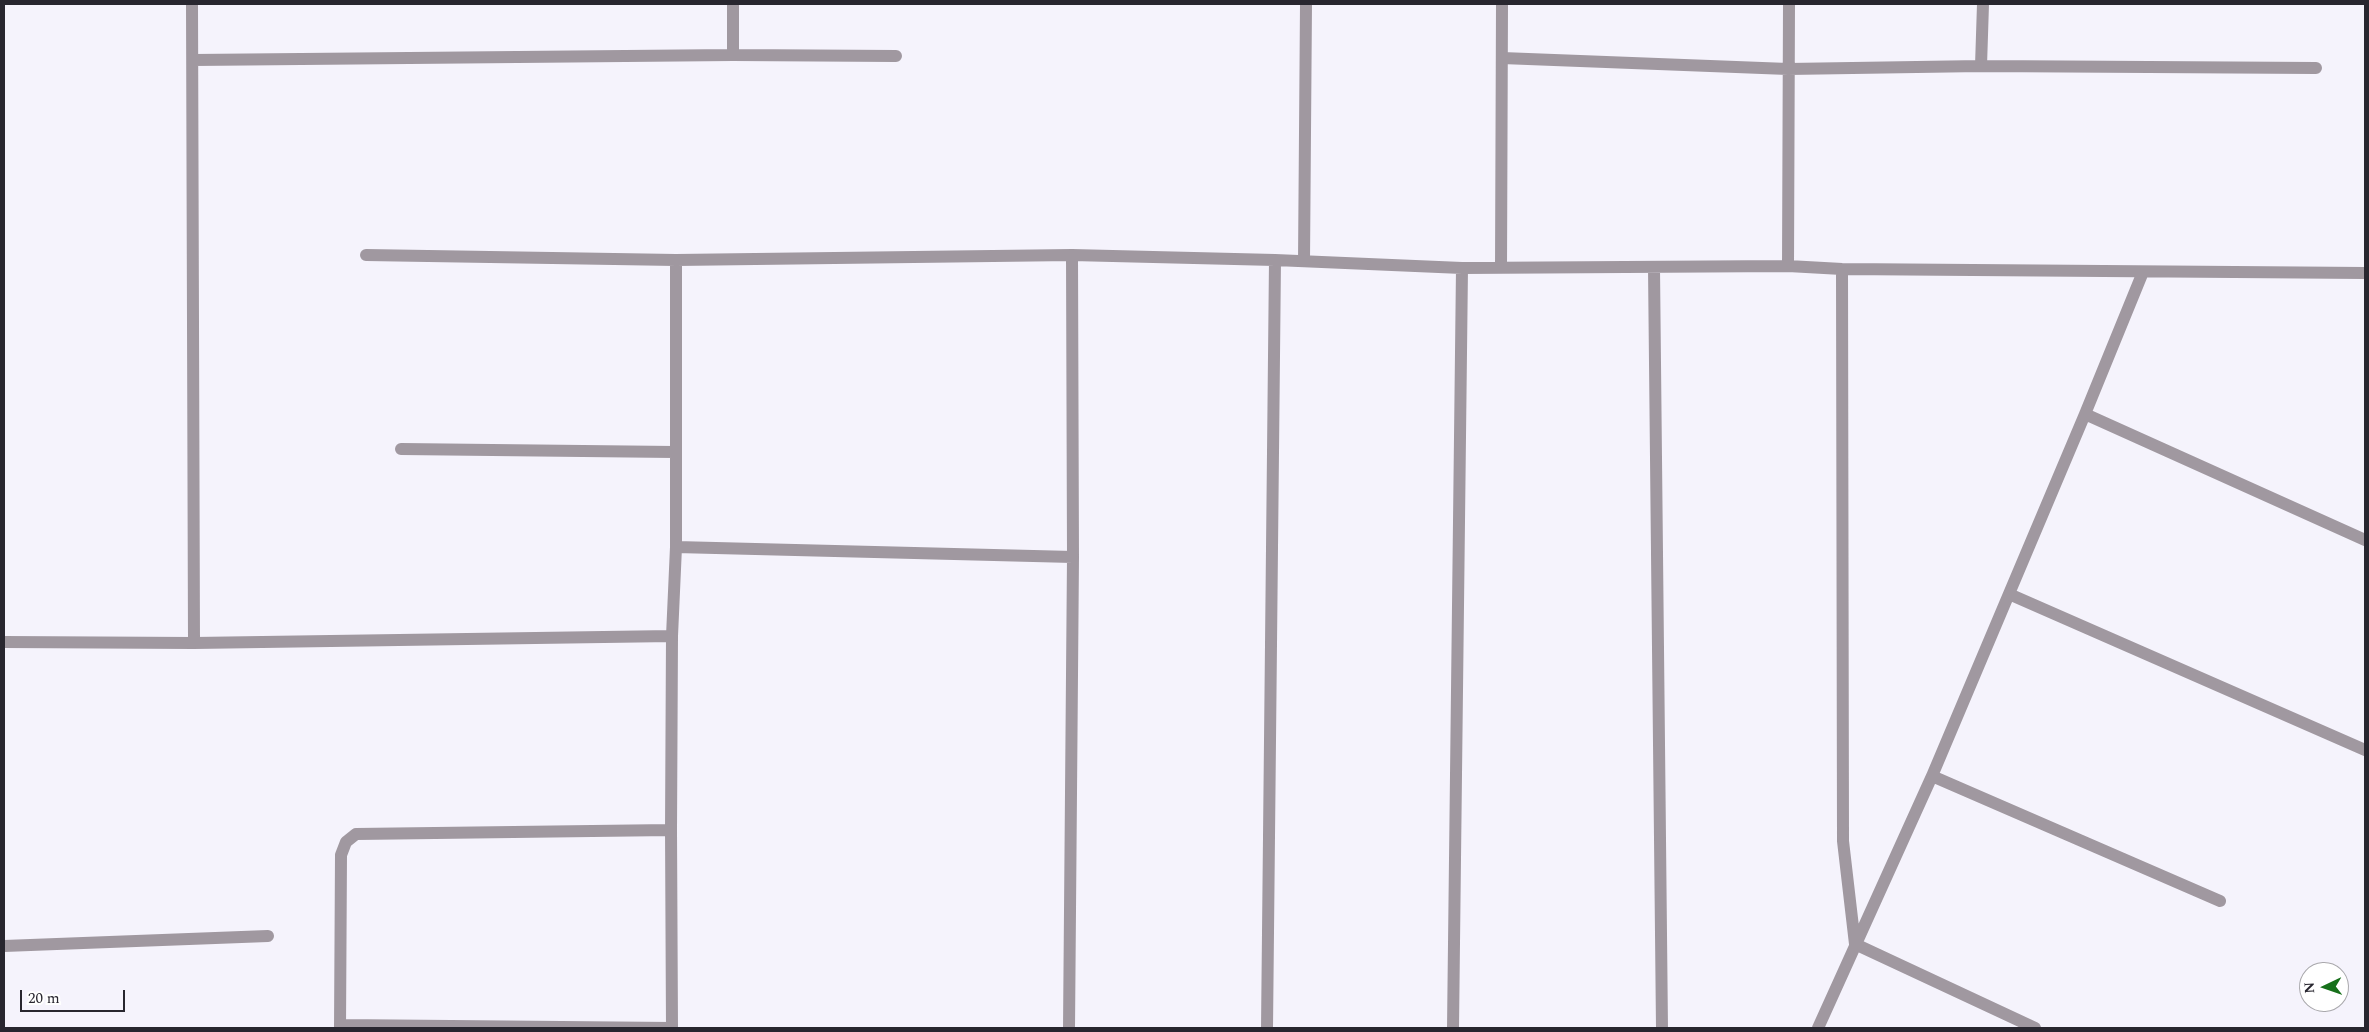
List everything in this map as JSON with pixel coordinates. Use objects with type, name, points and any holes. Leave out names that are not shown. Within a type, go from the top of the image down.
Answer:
[{"type":"street","points":[[192,4],[194,643]]},
{"type":"street","points":[[733,4],[733,55]]},
{"type":"street","points":[[1304,261],[1306,4]]},
{"type":"street","points":[[1501,268],[1502,4]]},
{"type":"street","points":[[1788,266],[1789,4]]},
{"type":"street","points":[[1981,66],[1982,4]]},
{"type":"street","points":[[193,60],[733,55],[896,56]]},
{"type":"street","points":[[1502,58],[1788,69],[1981,66],[2316,68]]},
{"type":"street","points":[[366,255],[676,260],[1072,256],[1275,260],[1462,268],[1788,266],[1842,269],[2365,273]]},
{"type":"street","points":[[1069,1028],[1073,557],[1072,256]]},
{"type":"street","points":[[671,830],[356,834],[346,842],[341,855],[340,1027],[672,1028],[672,636],[676,547],[674,452],[676,260]]},
{"type":"street","points":[[1267,1028],[1275,260]]},
{"type":"street","points":[[1453,1028],[1462,268]]},
{"type":"street","points":[[1654,268],[1662,1028]]},
{"type":"street","points":[[1842,269],[1843,841],[1855,944]]},
{"type":"street","points":[[1818,1028],[1932,776],[2143,272]]},
{"type":"street","points":[[2085,414],[2365,540]]},
{"type":"street","points":[[401,449],[674,452]]},
{"type":"street","points":[[676,547],[1073,557]]},
{"type":"street","points":[[2009,594],[2365,750]]},
{"type":"street","points":[[4,642],[194,643],[672,636]]},
{"type":"street","points":[[1932,776],[2220,901]]},
{"type":"street","points":[[4,946],[268,936]]},
{"type":"street","points":[[1855,944],[2035,1028]]}]
